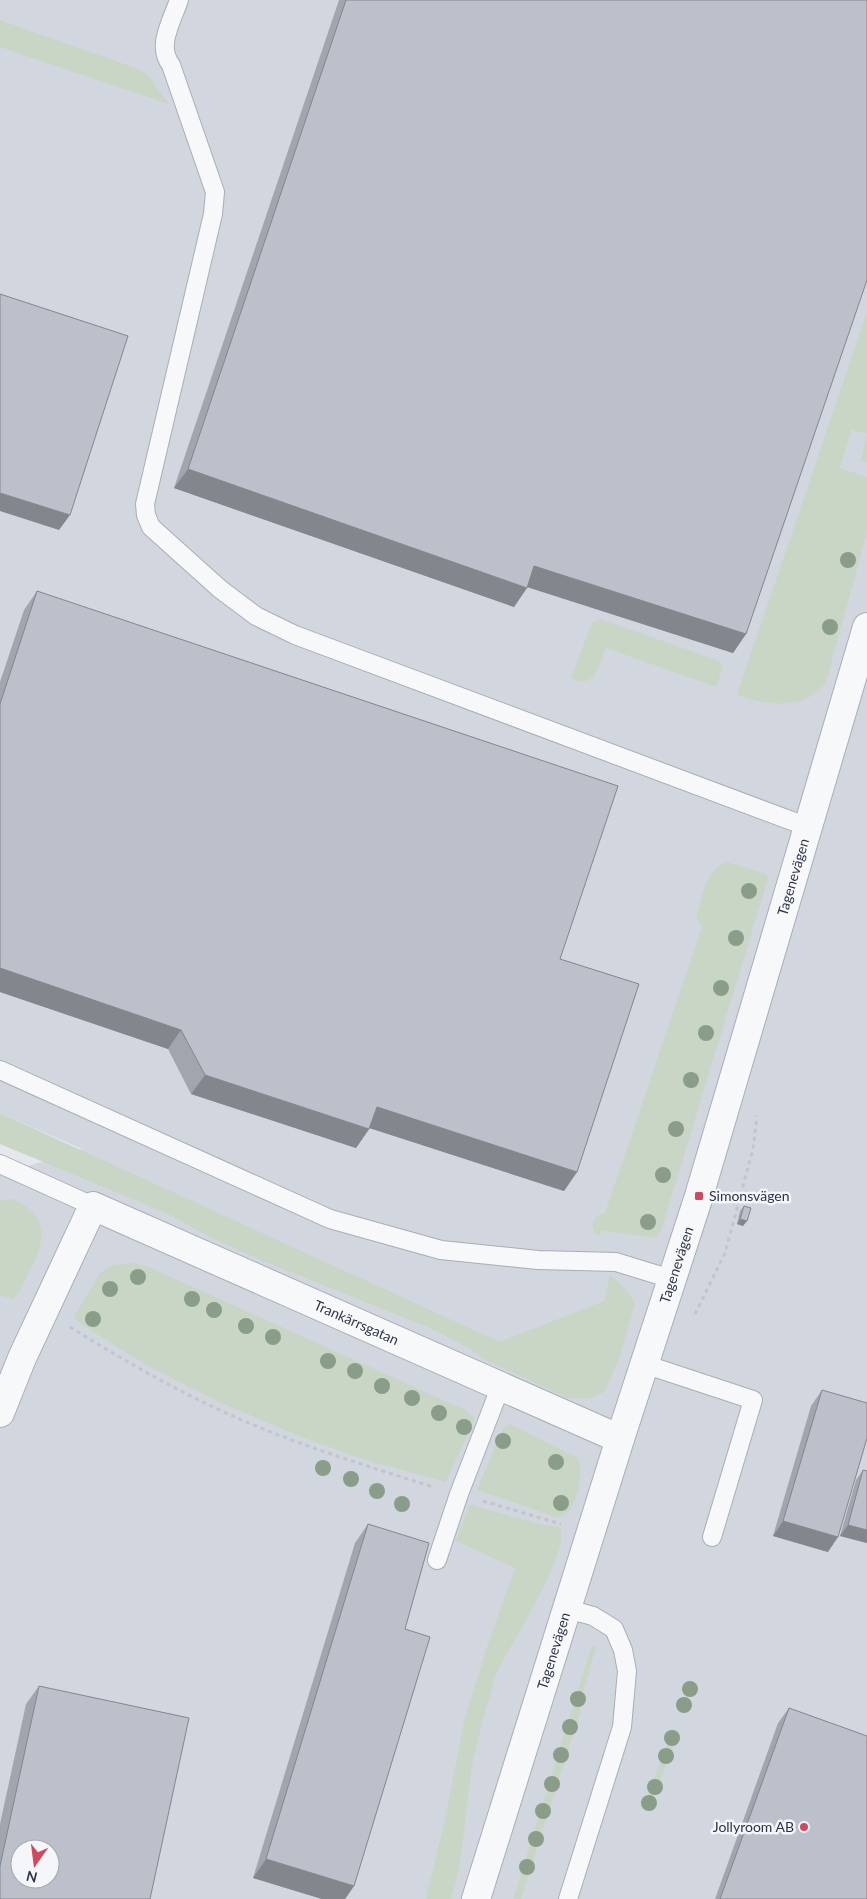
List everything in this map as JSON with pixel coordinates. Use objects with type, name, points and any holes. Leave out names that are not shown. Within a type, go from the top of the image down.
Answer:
[{"type":"street","name":"Tagenevägen","points":[[476,1899],[590,1533],[699,1196],[867,627]]},
{"type":"street","points":[[0,1414],[43,1311],[93,1206]]},
{"type":"street","name":"Trankärrsgatan","points":[[93,1206],[500,1388],[620,1439]]},
{"type":"lane","points":[[179,0],[165,42],[164,51],[171,65],[215,192],[213,214],[145,504],[146,516],[151,526],[220,589],[256,616],[295,635],[808,827]]},
{"type":"lane","points":[[0,1070],[330,1219],[441,1250],[538,1260],[616,1262],[671,1278]]},
{"type":"lane","name":"Trankärrsgatan","points":[[0,1164],[93,1206]]},
{"type":"lane","points":[[644,1364],[754,1400],[712,1537]]},
{"type":"lane","points":[[437,1560],[458,1494],[500,1388]]},
{"type":"lane","points":[[567,1609],[593,1616],[614,1629],[623,1650],[627,1671],[622,1727],[568,1899]]},
{"type":"path","points":[[43,1311],[159,1379],[210,1406],[288,1439],[458,1494],[590,1533]]},
{"type":"shaded area","points":[[0,0],[867,0],[867,1899],[0,1899],[0,1175],[82,1149],[0,1113]]},
{"type":"green space","points":[[0,20],[138,69],[148,75],[169,104],[0,47]]},
{"type":"green space","points":[[867,312],[867,434],[851,430],[840,468],[867,477],[867,532],[826,682],[817,692],[796,702],[784,704],[748,699],[737,695]]},
{"type":"green space","points":[[867,434],[867,462],[861,461]]},
{"type":"green space","points":[[600,619],[717,660],[723,667],[716,687],[606,648],[598,669],[591,679],[579,681],[571,678],[592,623]]},
{"type":"green space","points":[[727,862],[766,874],[768,879],[661,1231],[655,1238],[607,1231],[602,1231],[599,1236],[594,1233],[592,1225],[597,1216],[605,1213],[702,927],[696,917],[703,893],[714,871]]},
{"type":"green space","points":[[0,1113],[500,1342],[604,1301],[610,1275],[624,1287],[635,1303],[620,1357],[604,1392],[588,1399],[568,1398],[487,1361],[469,1348],[430,1328],[263,1261],[216,1240],[164,1212],[0,1144]]},
{"type":"green space","points":[[12,1199],[28,1208],[37,1218],[41,1229],[38,1253],[19,1293],[13,1299],[0,1295],[0,1201]]},
{"type":"green space","points":[[132,1263],[149,1267],[465,1410],[475,1418],[446,1482],[369,1461],[301,1437],[217,1401],[148,1366],[79,1323],[74,1317],[100,1273],[112,1265]]},
{"type":"green space","points":[[510,1424],[578,1458],[580,1473],[577,1494],[569,1511],[563,1516],[556,1517],[477,1490],[503,1428]]},
{"type":"green space","points":[[471,1505],[540,1524],[559,1527],[562,1537],[558,1553],[540,1595],[500,1666],[495,1679],[483,1721],[470,1780],[461,1854],[451,1899],[426,1899],[444,1824],[465,1717],[515,1568],[456,1541]]},
{"type":"green space","points":[[592,1645],[596,1647],[579,1706],[581,1710],[521,1899],[513,1899]]},
{"type":"green space","points":[[673,1729],[679,1731],[651,1804],[643,1806]]},
{"type":"building","points":[[346,0],[867,0],[867,280],[746,634],[534,566],[527,588],[188,469]]},
{"type":"building","points":[[0,294],[128,336],[70,515],[0,493]]},
{"type":"building","points":[[37,591],[618,786],[560,959],[639,984],[577,1172],[377,1107],[369,1129],[205,1075],[181,1030],[0,968],[0,704]]},
{"type":"building","points":[[744,1206],[751,1208],[747,1221],[740,1219]]},
{"type":"building","points":[[822,1390],[867,1403],[867,1438],[838,1537],[783,1521]]},
{"type":"building","points":[[863,1470],[867,1471],[867,1530],[848,1525]]},
{"type":"building","points":[[368,1524],[429,1543],[405,1629],[430,1637],[354,1886],[266,1859]]},
{"type":"building","points":[[39,1686],[189,1718],[150,1899],[0,1899],[0,1866]]},
{"type":"building","name":"Jollyroom AB","points":[[789,1708],[867,1736],[867,1899],[720,1899]]},
{"type":"place","name":"Simonsvägen","points":[[699,1196]]},
{"type":"place","name":"Jollyroom AB","points":[[804,1827]]}]
